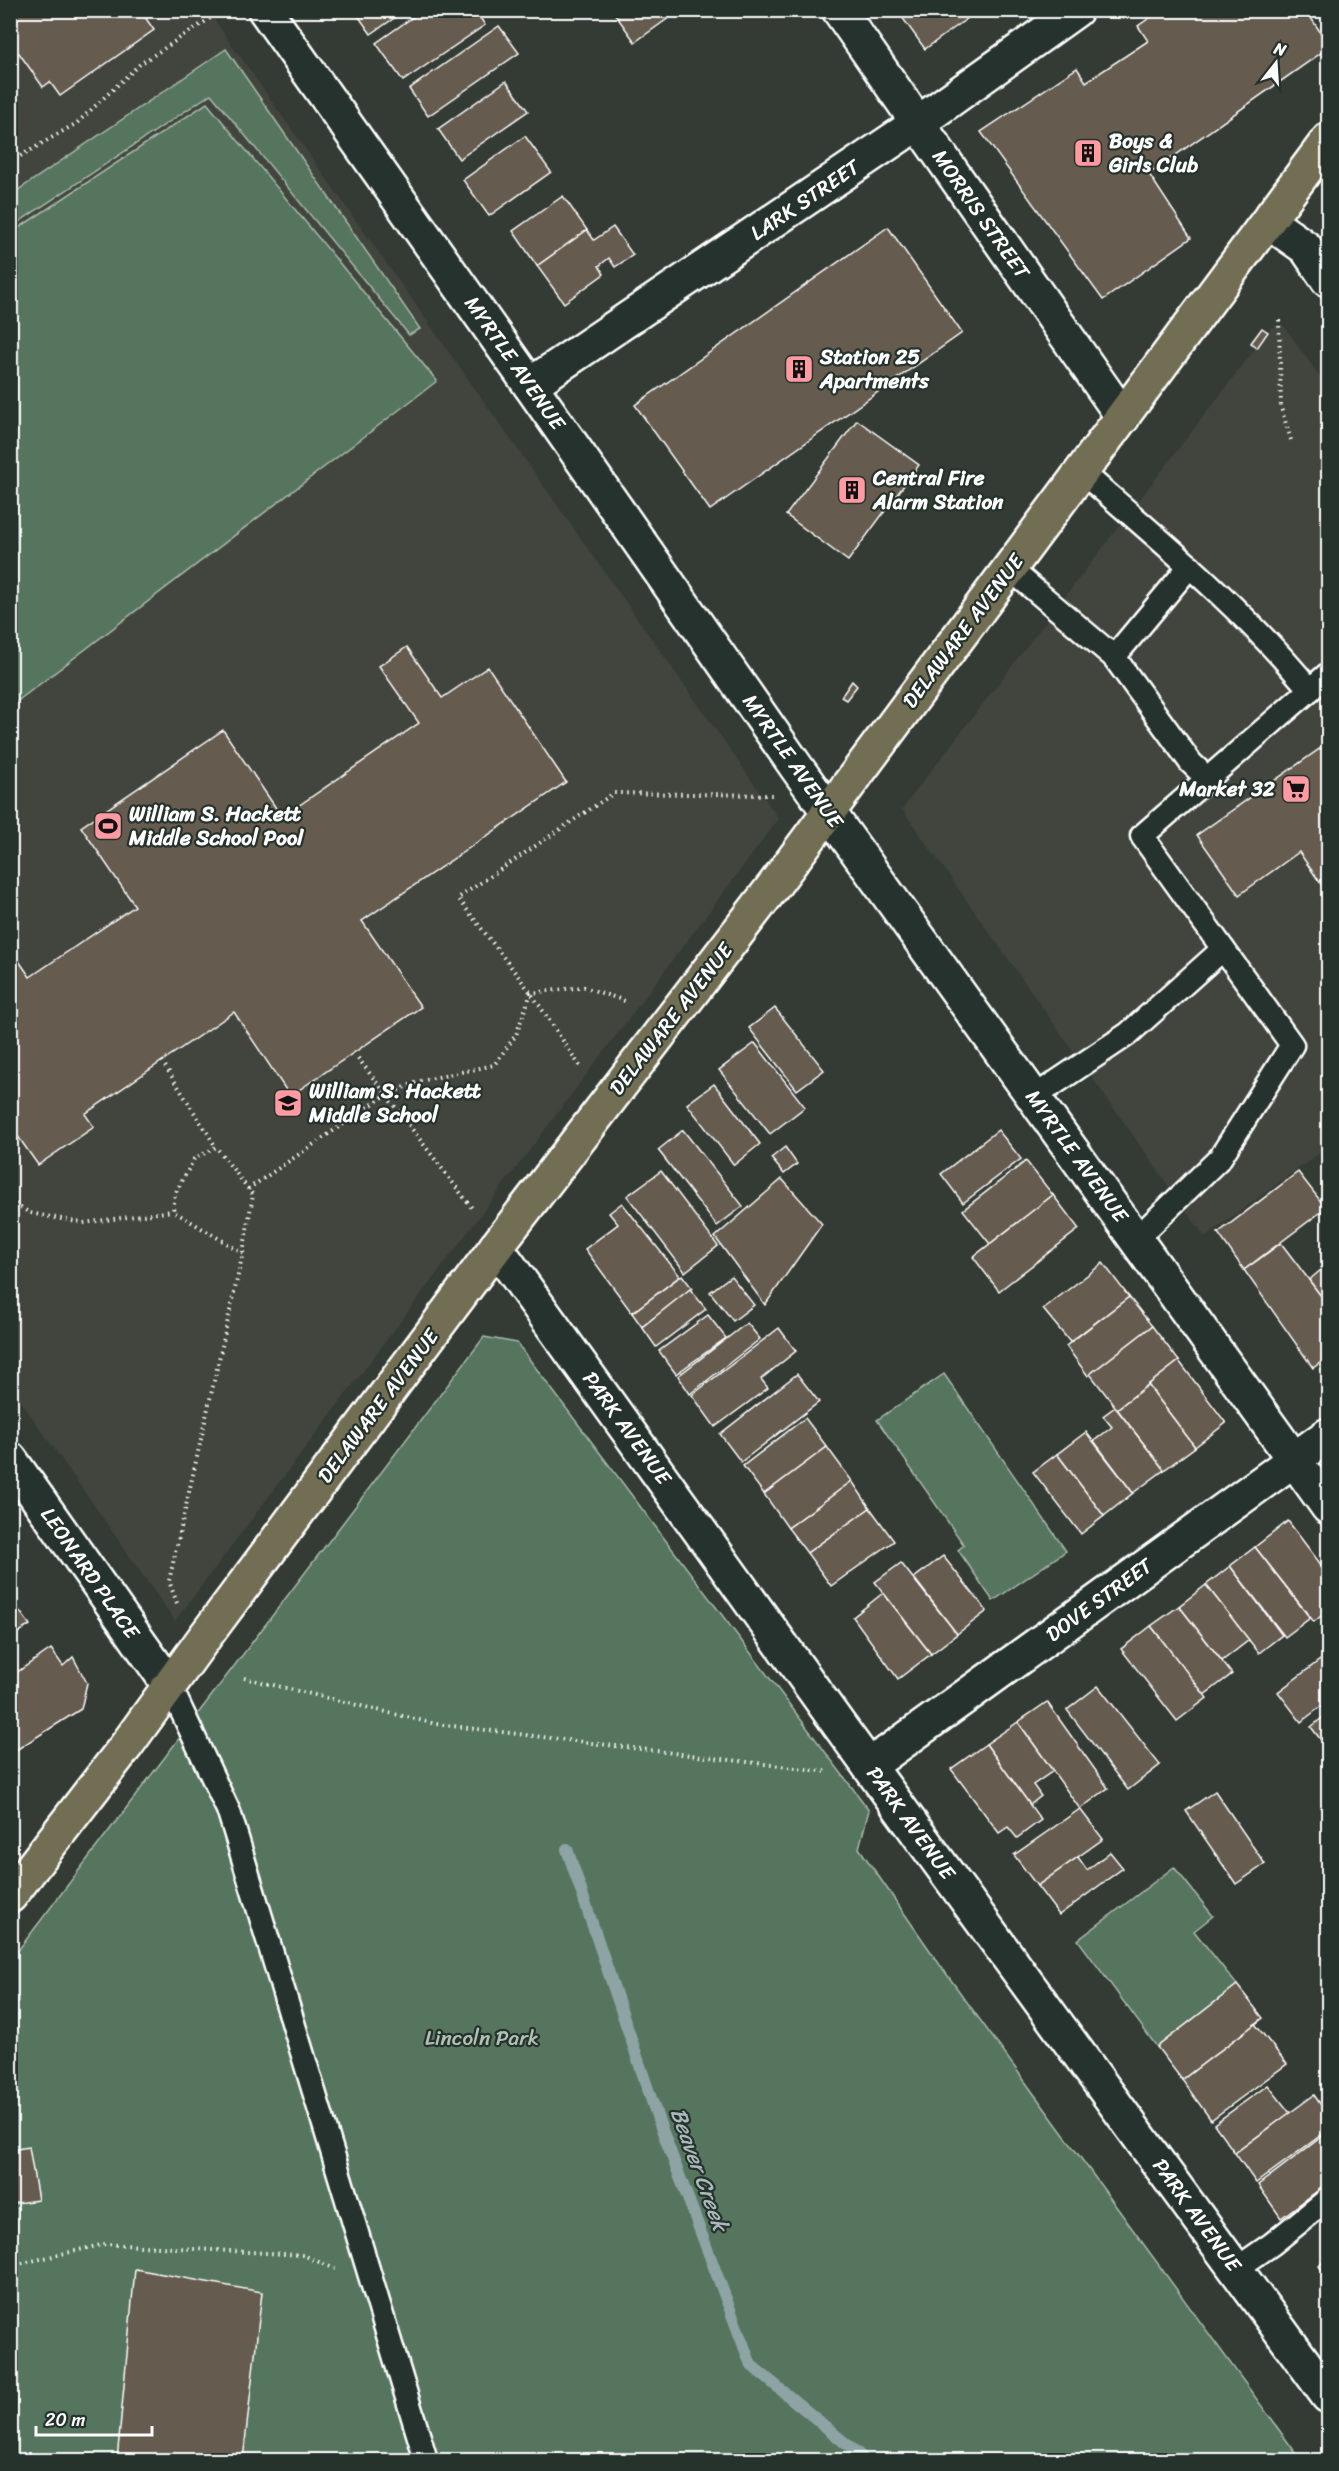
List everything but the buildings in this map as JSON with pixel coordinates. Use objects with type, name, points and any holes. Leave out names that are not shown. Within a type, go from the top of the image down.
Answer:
[{"type":"main road","name":"DELAWARE AVENUE","points":[[10,1896],[170,1686],[496,1247],[775,884],[1329,140]]},
{"type":"street","name":"MYRTLE AVENUE","points":[[265,10],[828,811],[1329,1507]]},
{"type":"street","name":"MORRIS STREET","points":[[839,10],[1123,417]]},
{"type":"street","name":"LARK STREET","points":[[530,385],[918,123],[1077,10]]},
{"type":"street","points":[[1269,222],[1306,248],[1329,280]]},
{"type":"street","name":"PARK AVENUE","points":[[496,1247],[869,1766],[1329,2396]]},
{"type":"street","name":"DOVE STREET","points":[[869,1766],[1329,1435]]},
{"type":"street","name":"LEONARD PLACE","points":[[10,1459],[170,1686]]},
{"type":"lane","points":[[1082,472],[1190,566],[1290,666],[1310,690]]},
{"type":"lane","points":[[1114,657],[1190,566]]},
{"type":"lane","points":[[1010,569],[1114,657],[1191,763],[1208,779]]},
{"type":"lane","points":[[1136,1239],[1220,1158],[1292,1044],[1142,836],[1329,674]]},
{"type":"lane","points":[[1034,1096],[1128,1034],[1224,949]]},
{"type":"lane","points":[[170,1686],[229,1812],[426,2460]]},
{"type":"lane","points":[[1236,2269],[1329,2199]]},
{"type":"path","points":[[10,162],[77,123],[140,64],[223,10]]},
{"type":"path","points":[[1279,320],[1281,408],[1292,443]]},
{"type":"path","points":[[580,1066],[531,993],[458,898],[614,794],[773,795]]},
{"type":"path","points":[[531,993],[584,987],[628,1002]]},
{"type":"path","points":[[248,1189],[386,1095],[420,1081],[494,1065],[516,1035],[531,993]]},
{"type":"path","points":[[357,1058],[472,1208]]},
{"type":"path","points":[[162,1061],[216,1147],[252,1195],[243,1253],[169,1581],[177,1603]]},
{"type":"path","points":[[173,1211],[175,1194],[194,1159],[216,1147]]},
{"type":"path","points":[[10,1201],[30,1213],[83,1224],[173,1211],[243,1253]]},
{"type":"path","points":[[244,1678],[436,1725],[830,1772],[869,1766]]},
{"type":"path","points":[[10,2266],[105,2244],[303,2255],[335,2269]]},
{"type":"shaded area","name":"William S. Hackett Middle School","points":[[10,11],[208,11],[779,819],[175,1621],[11,1387]]},
{"type":"shaded area","points":[[1283,325],[1328,388],[1328,1147],[1205,1237],[902,809],[1272,327]]},
{"type":"green space","points":[[226,49],[420,329],[409,335],[211,94],[11,227],[11,195]]},
{"type":"green space","points":[[207,103],[437,381],[11,706],[11,233]]},
{"type":"green space","name":"Lincoln Park","points":[[484,1337],[517,1343],[869,1810],[859,1848],[940,1965],[1301,2460],[11,2460],[10,1961]]},
{"type":"green space","points":[[944,1374],[1066,1551],[993,1601],[958,1550],[964,1545],[877,1420]]},
{"type":"green space","points":[[1174,1867],[1213,1916],[1194,1931],[1237,1985],[1157,2047],[1078,1940]]},
{"type":"waterway","name":"Beaver Creek","points":[[567,1849],[658,2119],[751,2365],[862,2457]]},
{"type":"place","name":"Boys & Girls Club","points":[[1088,153]]},
{"type":"place","name":"Station 25 Apartments","points":[[799,369]]},
{"type":"place","name":"Central Fire Alarm Station","points":[[852,490]]},
{"type":"place","name":"Market 32","points":[[1296,789]]},
{"type":"place","name":"William S. Hackett Middle School Pool","points":[[108,826]]},
{"type":"place","name":"William S. Hackett Middle School","points":[[288,1103]]}]
